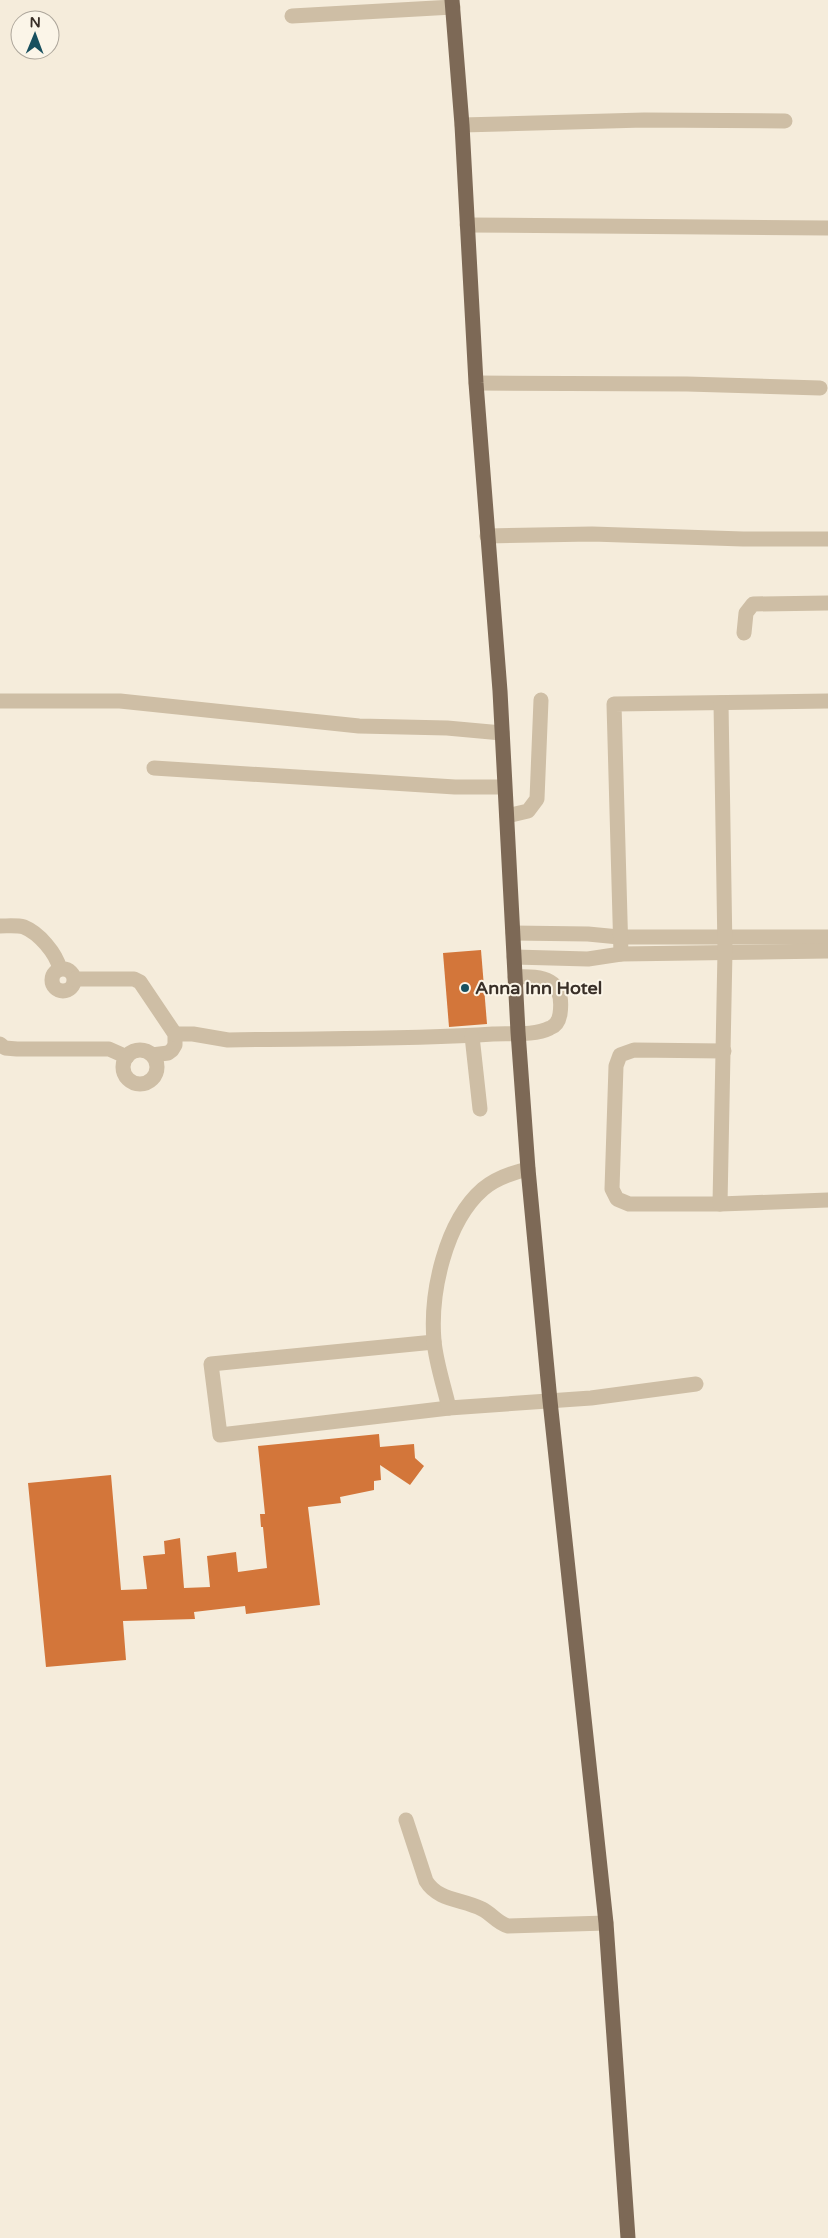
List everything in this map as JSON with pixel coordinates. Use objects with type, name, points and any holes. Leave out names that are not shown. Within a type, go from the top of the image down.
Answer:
[{"type":"main road","points":[[453,4],[462,125],[476,383],[502,734],[518,1032],[528,1169],[550,1401],[606,1923],[628,2238]]},
{"type":"street","points":[[292,16],[453,4]]},
{"type":"street","points":[[462,125],[644,120],[785,121]]},
{"type":"street","points":[[467,225],[828,228]]},
{"type":"street","points":[[476,383],[687,384],[820,388]]},
{"type":"street","points":[[487,536],[592,534],[743,539],[828,539]]},
{"type":"street","points":[[744,633],[746,613],[753,604],[828,603]]},
{"type":"street","points":[[0,701],[91,700],[136,702],[329,724],[390,728],[447,728],[502,734]]},
{"type":"street","points":[[507,816],[528,811],[537,799],[541,700]]},
{"type":"street","points":[[621,954],[614,704],[828,701]]},
{"type":"street","points":[[720,703],[725,944],[720,1204]]},
{"type":"street","points":[[154,768],[445,786],[504,787]]},
{"type":"street","points":[[0,926],[20,926],[29,930],[56,957],[60,968]]},
{"type":"street","points":[[513,933],[588,934],[828,950]]},
{"type":"street","points":[[558,934],[559,957]]},
{"type":"street","points":[[514,957],[588,959],[725,944],[828,937]]},
{"type":"street","points":[[60,968],[52,975],[52,983],[56,989],[64,991],[70,989],[75,979]]},
{"type":"street","points":[[60,968],[70,970],[75,979]]},
{"type":"street","points":[[175,1034],[193,1034],[228,1040],[472,1036],[539,1031],[555,1025],[560,1015],[560,999],[555,984],[540,977],[515,977]]},
{"type":"street","points":[[75,979],[138,980],[146,988],[175,1034],[175,1045],[168,1053],[152,1055],[142,1051],[131,1053],[127,1057],[124,1067],[124,1072],[130,1081],[140,1084],[146,1083],[155,1076],[157,1065],[152,1055]]},
{"type":"street","points":[[472,1036],[480,1109]]},
{"type":"street","points":[[0,1044],[5,1048],[17,1049],[108,1049],[127,1057]]},
{"type":"street","points":[[724,1051],[634,1050],[620,1054],[616,1066],[614,1195],[622,1202],[720,1204],[828,1200]]},
{"type":"street","points":[[449,1408],[434,1342],[436,1295],[445,1255],[461,1217],[472,1200],[494,1181],[528,1169]]},
{"type":"street","points":[[434,1342],[211,1364],[220,1435],[449,1408],[591,1398],[696,1384]]},
{"type":"street","points":[[406,1820],[426,1881],[430,1887],[442,1895],[475,1905],[502,1924],[508,1926],[606,1923]]},
{"type":"building","name":"Anna Inn Hotel","points":[[481,950],[487,1024],[449,1027],[443,953]]},
{"type":"building","points":[[379,1434],[380,1447],[414,1444],[415,1458],[424,1466],[410,1485],[380,1465],[381,1480],[374,1481],[374,1490],[340,1497],[341,1503],[308,1507],[320,1605],[246,1614],[245,1606],[194,1612],[195,1619],[123,1621],[126,1660],[46,1667],[28,1483],[111,1475],[121,1590],[147,1589],[143,1556],[165,1554],[164,1541],[180,1538],[184,1588],[210,1587],[207,1556],[236,1552],[238,1572],[267,1568],[260,1514],[265,1514],[258,1446]]},
{"type":"place","name":"Anna Inn Hotel","points":[[465,988]]}]
